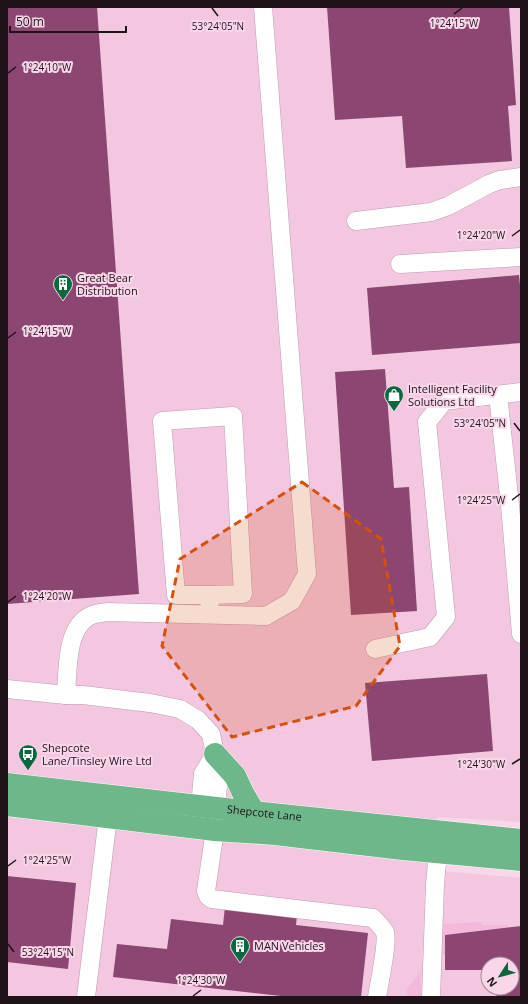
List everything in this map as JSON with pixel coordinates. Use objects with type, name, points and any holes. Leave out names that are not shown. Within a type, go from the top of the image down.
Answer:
[{"type":"highway","points":[[215,754],[235,776],[254,812]]},
{"type":"highway","name":"Shepcote Lane","points":[[7,784],[521,840]]},
{"type":"highway","name":"Shepcote Lane","points":[[7,805],[207,829],[274,834],[521,860]]},
{"type":"highway","points":[[207,829],[208,807]]},
{"type":"lane","points":[[66,695],[70,646],[73,634],[85,618],[97,613],[107,612],[266,616],[292,601],[307,574],[263,7]]},
{"type":"lane","points":[[356,221],[431,212],[448,206],[489,184],[500,180],[521,177]]},
{"type":"lane","points":[[400,264],[521,257]]},
{"type":"lane","points":[[375,648],[430,637],[446,618],[426,422],[444,401],[521,392]]},
{"type":"lane","points":[[498,395],[510,505],[521,634]]},
{"type":"lane","points":[[233,416],[243,594],[209,595],[176,595],[162,421],[233,416]]},
{"type":"lane","points":[[209,595],[210,614]]},
{"type":"lane","points":[[7,689],[104,697],[150,703],[180,709],[198,720],[211,734],[215,754],[203,774],[208,807]]},
{"type":"lane","points":[[86,997],[108,817]]},
{"type":"lane","points":[[207,829],[206,891],[208,896],[212,899],[373,918],[385,934],[384,952],[377,997]]},
{"type":"lane","points":[[431,997],[435,884],[438,852]]},
{"type":"highlighted area","points":[[302,482],[381,539],[400,646],[356,706],[232,737],[162,646],[180,559]]},
{"type":"shaded area","points":[[7,7],[521,7],[521,822],[437,817],[430,870],[521,878],[521,997],[7,997]]},
{"type":"shaded area","points":[[482,922],[483,925],[507,925],[508,928],[446,935],[445,955],[440,955],[441,924]]},
{"type":"shaded area","points":[[421,971],[421,997],[406,997],[407,989]]},
{"type":"building","name":"Great Bear Distribution","points":[[7,7],[97,7],[139,594],[7,604]]},
{"type":"building","points":[[327,7],[509,7],[516,105],[508,106],[512,161],[406,168],[402,116],[335,120]]},
{"type":"building","points":[[519,275],[521,295],[521,343],[372,355],[367,288]]},
{"type":"building","points":[[385,369],[394,488],[409,487],[417,611],[351,615],[335,372]]},
{"type":"building","points":[[487,674],[493,751],[372,761],[365,683]]},
{"type":"building","points":[[7,876],[76,883],[68,969],[7,962]]},
{"type":"building","name":"MAN Vehicles","points":[[225,907],[297,915],[296,925],[368,933],[361,997],[290,997],[113,977],[117,944],[167,949],[171,919],[223,925]]},
{"type":"building","points":[[521,926],[521,997],[495,997],[520,996],[520,956],[480,956],[480,970],[445,970],[445,935]]},
{"type":"place","name":"Great Bear Distribution","points":[[63,301]]},
{"type":"place","name":"Intelligent Facility Solutions Ltd","points":[[394,412]]},
{"type":"place","name":"Shepcote Lane/Tinsley Wire Ltd","points":[[28,771]]},
{"type":"place","name":"MAN Vehicles","points":[[240,963]]}]
